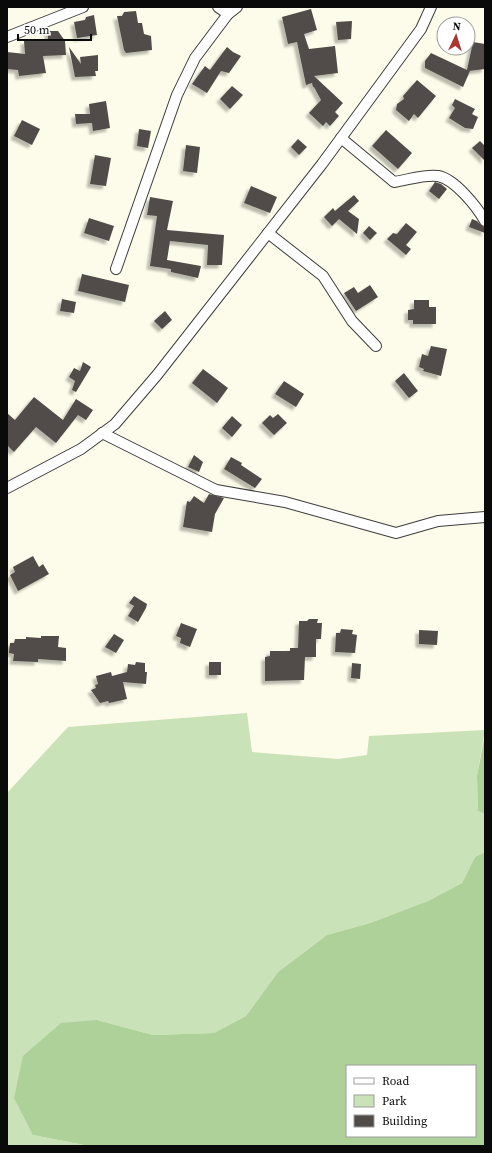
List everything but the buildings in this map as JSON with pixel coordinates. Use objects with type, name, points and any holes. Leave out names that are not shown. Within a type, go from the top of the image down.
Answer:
[{"type":"street","points":[[7,37],[83,7]]},
{"type":"street","points":[[218,7],[228,14]]},
{"type":"street","points":[[116,268],[177,95],[195,58],[228,14],[237,7]]},
{"type":"street","points":[[7,488],[81,449],[114,424],[157,375],[341,138],[420,29],[431,7]]},
{"type":"street","points":[[341,138],[394,182],[440,176],[464,193],[479,210],[485,221]]},
{"type":"street","points":[[268,233],[323,276],[352,321],[376,346]]},
{"type":"street","points":[[102,433],[216,490],[285,502],[396,533],[438,521],[485,517]]},
{"type":"green space","points":[[247,713],[252,752],[338,759],[367,755],[369,736],[485,730],[477,776],[478,811],[485,814],[485,852],[475,857],[462,883],[428,901],[370,923],[327,935],[278,972],[246,1016],[214,1033],[153,1035],[97,1020],[33,1135],[89,1146],[7,1146],[7,793],[68,727]]},
{"type":"green space","points":[[485,734],[485,814],[478,811],[477,776]]},
{"type":"green space","points":[[485,852],[485,1146],[89,1146],[33,1135],[14,1098],[23,1056],[61,1023],[97,1020],[153,1035],[214,1033],[246,1016],[278,972],[327,935],[370,923],[428,901],[462,883],[475,857]]}]
